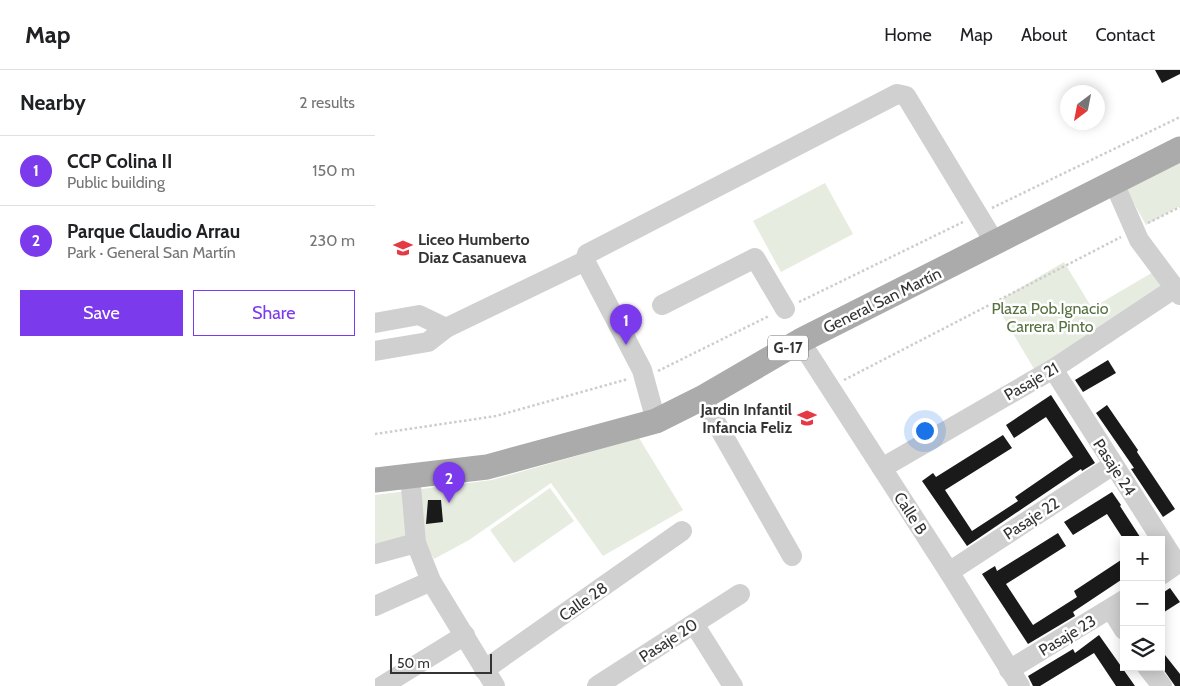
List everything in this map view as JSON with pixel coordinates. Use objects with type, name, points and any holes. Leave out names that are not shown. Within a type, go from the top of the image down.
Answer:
[{"type":"main road","name":"General San Martín","points":[[375,480],[487,467],[656,421],[702,398],[800,340],[1180,149]]},
{"type":"street","points":[[656,421],[642,370],[585,261],[587,254],[897,94],[906,96],[995,243]]},
{"type":"street","points":[[1114,183],[1139,240],[1177,292]]},
{"type":"street","points":[[662,305],[755,258],[785,309]]},
{"type":"street","points":[[375,351],[428,342],[446,328],[585,261]]},
{"type":"street","name":"Pasaje 21","points":[[883,468],[1053,369],[1177,292]]},
{"type":"street","points":[[375,323],[419,315],[446,328]]},
{"type":"street","name":"Calle B","points":[[800,340],[1015,678]]},
{"type":"street","name":"Pasaje 24","points":[[1053,369],[1113,465],[1173,567]]},
{"type":"street","points":[[702,398],[792,556]]},
{"type":"street","name":"Pasaje 22","points":[[949,572],[1113,465]]},
{"type":"street","points":[[410,475],[416,543],[431,580],[489,678]]},
{"type":"street","name":"Calle 28","points":[[489,678],[682,531]]},
{"type":"street","points":[[375,554],[416,543]]},
{"type":"street","points":[[375,606],[431,580]]},
{"type":"street","name":"Pasaje 20","points":[[597,686],[740,594]]},
{"type":"street","points":[[1117,604],[1123,626]]},
{"type":"street","name":"Pasaje 23","points":[[1015,678],[1117,604]]},
{"type":"street","points":[[694,624],[733,686]]},
{"type":"street","points":[[381,686],[465,635]]},
{"type":"street","points":[[1150,671],[1162,686]]},
{"type":"path","points":[[1145,225],[1180,207]]},
{"type":"path","points":[[845,380],[1127,234]]},
{"type":"green space","points":[[1180,160],[1180,206],[1146,225],[1126,189]]},
{"type":"green space","points":[[825,183],[853,234],[781,272],[753,221]]},
{"type":"green space","name":"Plaza Pob.Ignacio Carrera Pinto","points":[[1064,262],[1092,308],[1155,271],[1165,292],[1037,374],[995,303]]},
{"type":"green space","points":[[639,438],[683,510],[603,556],[551,483],[469,540],[434,559],[427,547],[422,532],[375,544],[375,495],[492,480]]},
{"type":"green space","points":[[550,488],[574,521],[514,563],[490,530]]},
{"type":"building","points":[[1155,70],[1180,70],[1180,74],[1162,83]]},
{"type":"building","points":[[1108,360],[1116,373],[1083,392],[1075,380]]},
{"type":"building","points":[[1051,395],[1095,463],[1082,471],[1081,469],[967,546],[922,481],[933,473],[936,477],[1003,435],[1012,448],[945,490],[972,531],[1018,501],[1015,497],[1073,457],[1046,417],[1014,438],[1006,425]]},
{"type":"building","points":[[1107,405],[1175,509],[1163,517],[1131,469],[1134,468],[1096,413]]},
{"type":"building","points":[[1112,492],[1139,536],[1121,536],[1107,514],[1073,535],[1064,522]]},
{"type":"building","points":[[428,500],[441,500],[443,522],[426,524]]},
{"type":"building","points":[[1058,533],[1066,546],[1006,584],[1033,625],[1077,597],[1074,591],[1120,561],[1120,581],[1073,612],[1075,616],[1028,644],[982,574],[995,566],[997,571]]},
{"type":"building","points":[[1170,588],[1180,602],[1165,611],[1165,591]]},
{"type":"building","points":[[1099,635],[1120,665],[1120,671],[1124,671],[1135,686],[1116,686],[1094,653],[1040,686],[1033,686],[1028,676],[1073,649],[1075,653]]},
{"type":"building","points":[[1165,655],[1180,674],[1180,686],[1175,686],[1164,671]]},
{"type":"place","name":"Liceo Humberto Diaz Casanueva","points":[[403,248]]},
{"type":"place","name":"CCP Colina II","points":[[626,345]]},
{"type":"place","name":"Jardin Infantil Infancia Feliz","points":[[807,418]]},
{"type":"place","name":"Parque Claudio Arrau","points":[[449,503]]}]
